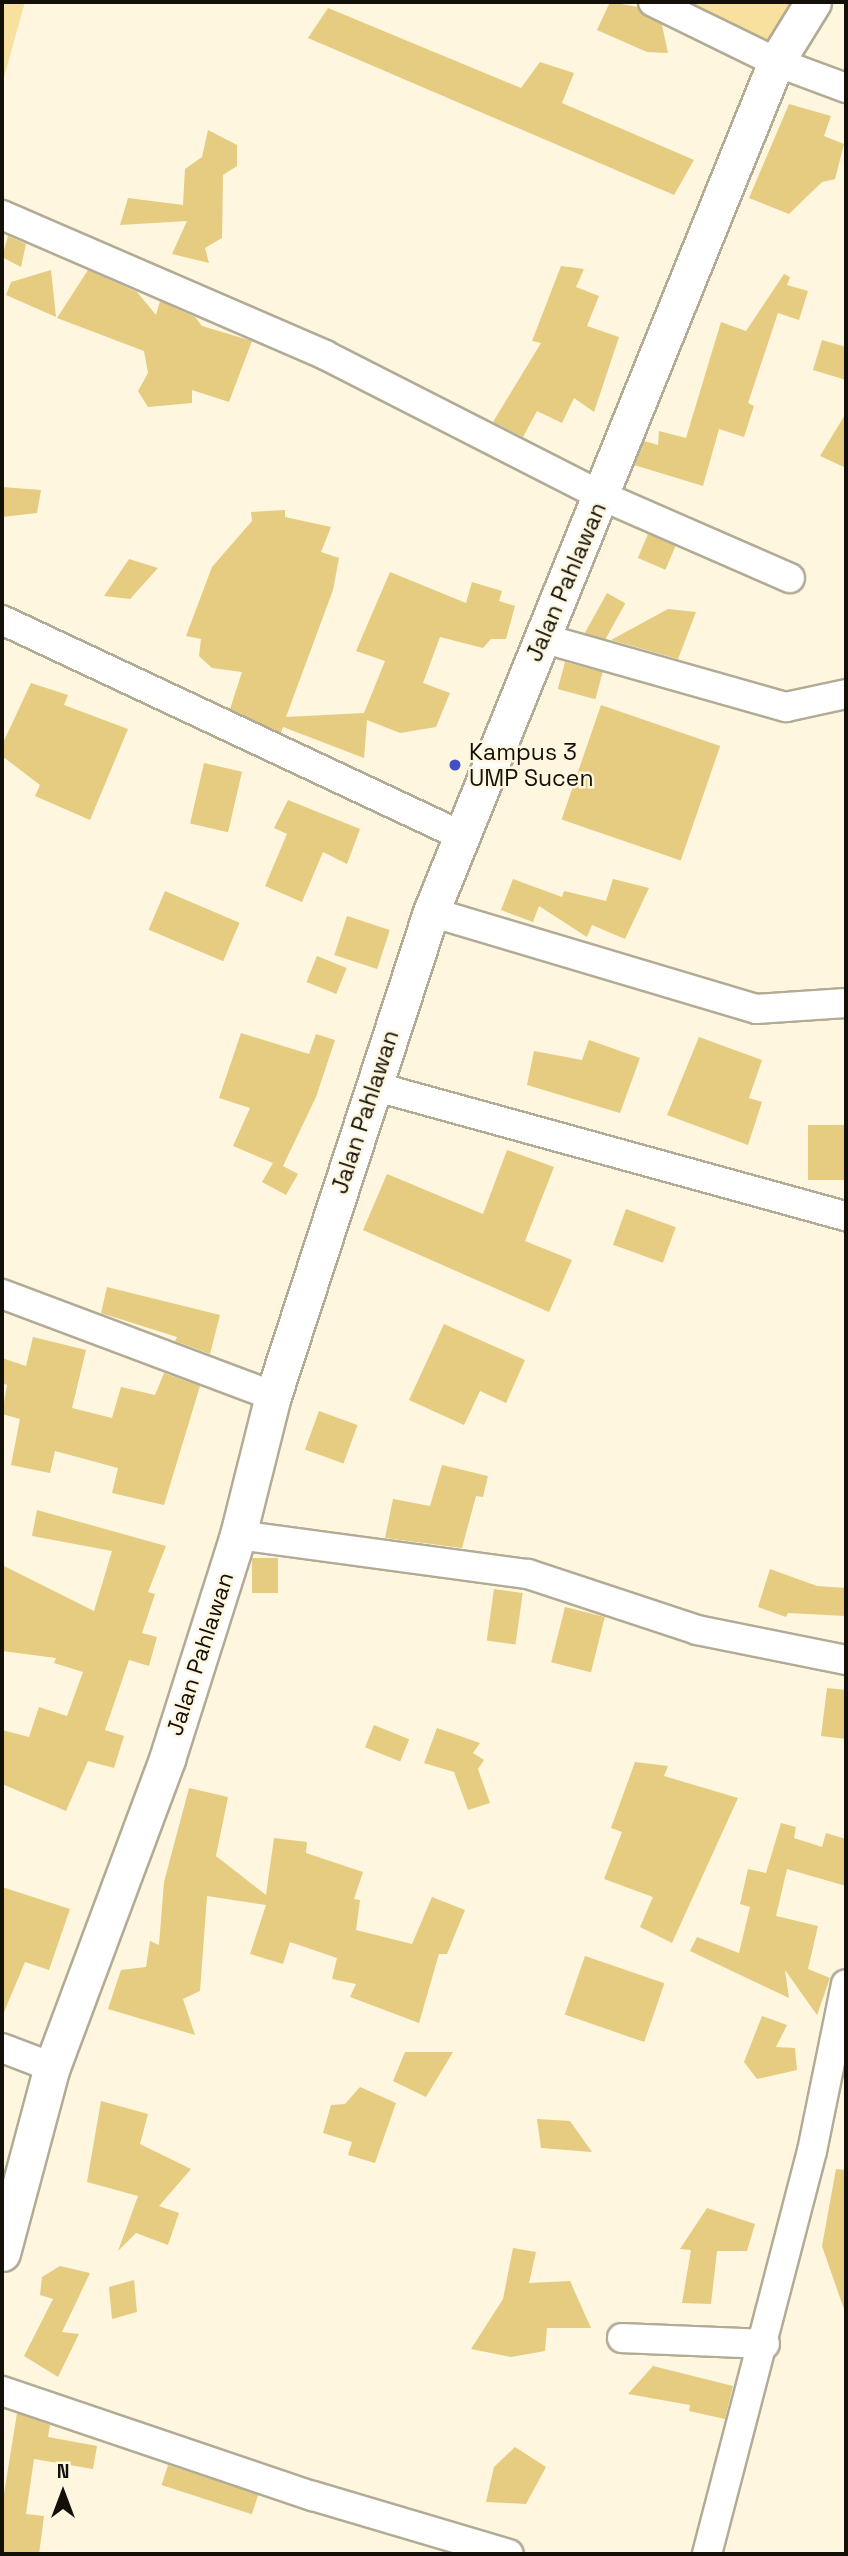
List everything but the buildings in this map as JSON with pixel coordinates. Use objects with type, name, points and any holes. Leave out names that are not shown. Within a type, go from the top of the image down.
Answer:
[{"type":"main road","name":"Jalan Pahlawan","points":[[2,2253],[52,2067],[167,1759],[238,1535],[273,1396],[431,912],[776,62],[813,2]]},
{"type":"street","points":[[653,2],[776,62],[846,88]]},
{"type":"street","points":[[2,215],[325,355],[602,496],[790,578]]},
{"type":"street","points":[[2,620],[460,835]]},
{"type":"street","points":[[542,638],[786,707],[846,694]]},
{"type":"street","points":[[431,912],[756,1009],[846,1003]]},
{"type":"street","points":[[373,1087],[846,1216]]},
{"type":"street","points":[[2,1294],[273,1396]]},
{"type":"street","points":[[238,1535],[528,1574],[697,1630],[846,1660]]},
{"type":"street","points":[[707,2554],[765,2344],[846,1987]]},
{"type":"street","points":[[2,2048],[52,2067]]},
{"type":"street","points":[[622,2338],[765,2344]]},
{"type":"street","points":[[2,2391],[313,2496],[509,2554]]},
{"type":"shaded area","points":[[2,2],[25,2],[2,84]]},
{"type":"shaded area","points":[[659,2],[792,2],[768,49]]},
{"type":"place","name":"Kampus 3 UMP Sucen","points":[[455,765]]}]
